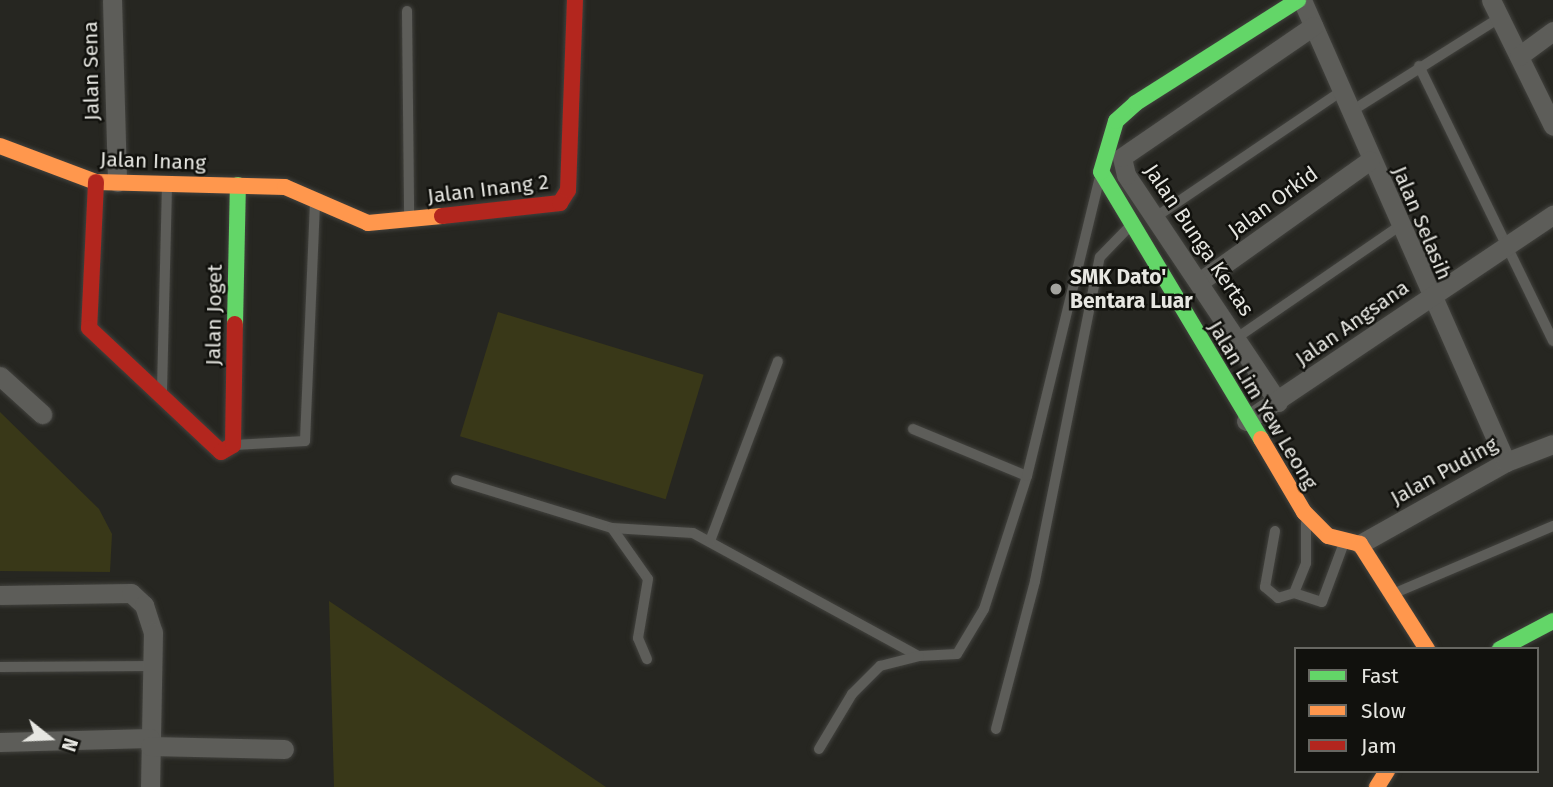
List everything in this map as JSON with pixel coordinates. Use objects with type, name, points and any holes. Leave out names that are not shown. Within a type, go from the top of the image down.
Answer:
[{"type":"street","name":"Jalan Sena","points":[[112,0],[117,182]]},
{"type":"street","name":"Jalan Inang 2","points":[[312,196],[368,223],[560,203],[569,190],[575,0]]},
{"type":"street","points":[[1101,172],[1116,121],[1157,86],[1270,7],[1300,0]]},
{"type":"street","name":"Jalan Selasih","points":[[1300,0],[1429,298],[1506,462]]},
{"type":"street","points":[[1495,9],[1553,126]]},
{"type":"street","name":"Jalan Bunga Kertas","points":[[1278,402],[1202,281],[1154,218],[1126,175],[1122,157],[1313,26]]},
{"type":"street","points":[[1519,57],[1553,31]]},
{"type":"street","name":"Jalan Inang","points":[[0,146],[96,182],[238,185],[312,196]]},
{"type":"street","name":"Jalan Orkid","points":[[1202,281],[1370,160]]},
{"type":"street","name":"Jalan Lim Yew Leong","points":[[1101,172],[1130,226],[1246,421],[1304,512],[1352,544],[1426,647]]},
{"type":"street","points":[[96,182],[89,328],[162,396],[205,441],[221,452],[233,445]]},
{"type":"street","name":"Jalan Joget","points":[[233,445],[238,185]]},
{"type":"street","name":"Jalan Angsana","points":[[1246,421],[1278,402],[1503,244],[1553,215]]},
{"type":"street","points":[[0,376],[42,414]]},
{"type":"street","name":"Jalan Puding","points":[[1352,544],[1506,462],[1553,444]]},
{"type":"street","points":[[0,596],[131,593],[150,617],[150,787]]},
{"type":"street","points":[[1504,647],[1553,621]]},
{"type":"street","points":[[0,742],[150,743],[284,749]]},
{"type":"lane","points":[[1350,112],[1419,66],[1495,9]]},
{"type":"lane","points":[[407,11],[410,220]]},
{"type":"lane","points":[[1419,66],[1503,244],[1553,341]]},
{"type":"lane","points":[[1154,218],[1340,93]]},
{"type":"lane","points":[[819,749],[852,694],[880,666],[919,656],[957,654],[973,636],[1027,476],[1101,172]]},
{"type":"lane","points":[[162,396],[167,184]]},
{"type":"lane","points":[[233,445],[305,441],[312,196]]},
{"type":"lane","points":[[996,729],[1035,582],[1100,257],[1130,226]]},
{"type":"lane","points":[[1238,337],[1398,227]]},
{"type":"lane","points":[[710,541],[778,361]]},
{"type":"lane","points":[[913,429],[1027,476]]},
{"type":"lane","points":[[456,480],[612,528],[693,533],[919,656]]},
{"type":"lane","points":[[1294,593],[1306,563],[1304,512]]},
{"type":"lane","points":[[1391,595],[1553,526]]},
{"type":"lane","points":[[612,528],[648,579],[638,638],[647,659]]},
{"type":"lane","points":[[1275,531],[1265,587],[1278,598],[1294,593],[1322,602],[1352,544]]},
{"type":"lane","points":[[0,667],[152,666]]},
{"type":"shaded area","points":[[498,312],[704,375],[666,499],[460,436]]},
{"type":"shaded area","points":[[0,412],[99,509],[112,534],[110,572],[0,571]]},
{"type":"shaded area","points":[[329,601],[606,787],[334,787]]},
{"type":"traffic: fast","points":[[1261,439],[1101,172],[1116,121],[1136,103],[1298,0]]},
{"type":"traffic: fast","points":[[235,324],[238,185]]},
{"type":"traffic: fast","points":[[1504,647],[1553,621]]},
{"type":"traffic: slow","points":[[0,146],[96,182],[285,187],[368,223],[442,216]]},
{"type":"traffic: slow","points":[[1261,439],[1304,512],[1328,536],[1360,544],[1426,647]]},
{"type":"traffic: slow","points":[[1377,787],[1386,773]]},
{"type":"traffic: jam","points":[[442,216],[560,203],[568,190],[575,0]]},
{"type":"traffic: jam","points":[[96,182],[89,328],[221,452],[233,445],[235,324]]},
{"type":"place","name":"SMK Dato' Bentara Luar","points":[[1056,289]]}]
